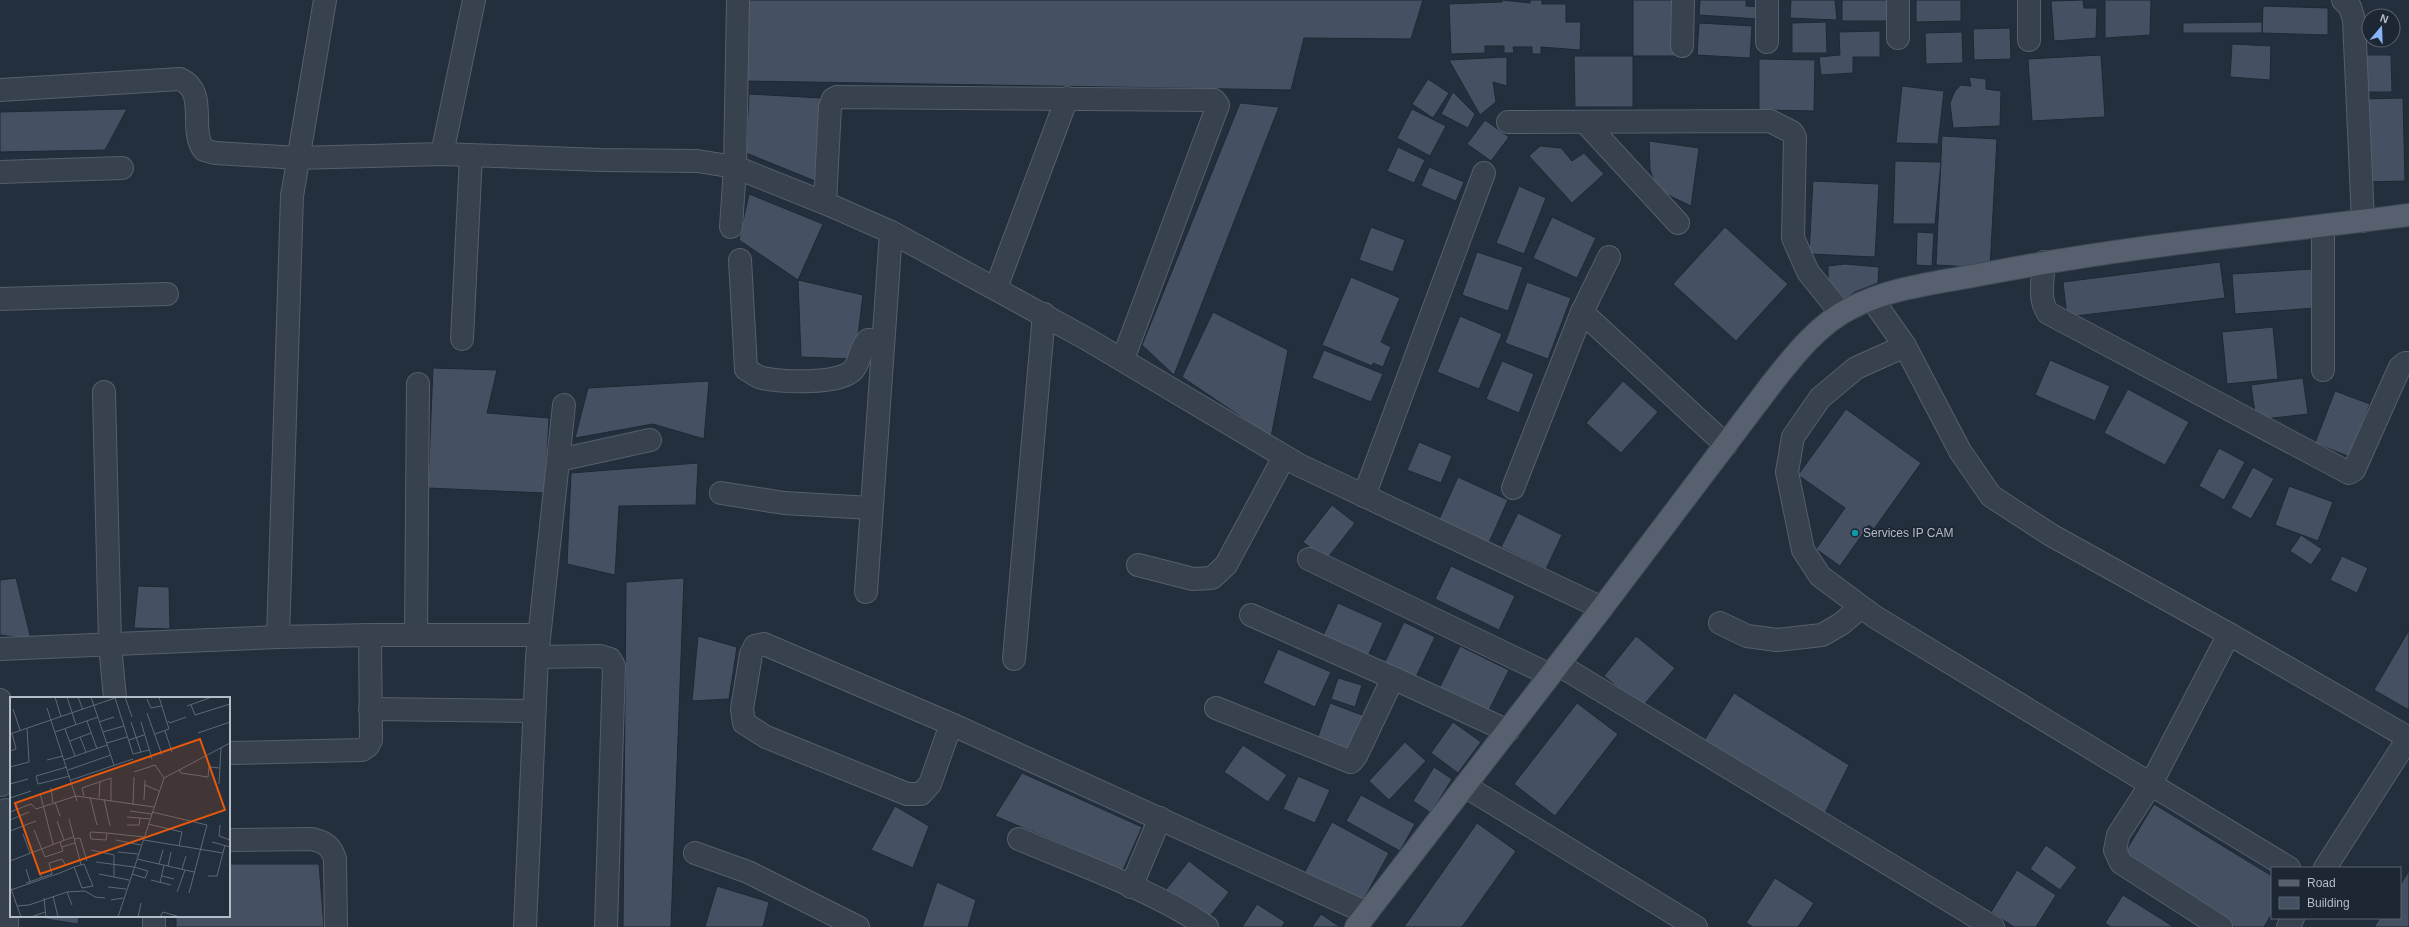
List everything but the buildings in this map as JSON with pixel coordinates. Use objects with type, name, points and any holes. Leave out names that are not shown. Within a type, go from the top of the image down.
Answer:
[{"type":"main road","points":[[1362,920],[1796,354],[1818,331],[1842,313],[1872,299],[1900,290],[2044,262],[2409,215]]},
{"type":"street","points":[[278,637],[292,196],[325,0]]},
{"type":"street","points":[[442,154],[474,0]]},
{"type":"street","points":[[731,227],[735,168],[738,0]]},
{"type":"street","points":[[1682,46],[1683,0]]},
{"type":"street","points":[[1767,0],[1767,42]]},
{"type":"street","points":[[1898,0],[1898,38]]},
{"type":"street","points":[[2029,0],[2029,40]]},
{"type":"street","points":[[2343,0],[2350,7],[2354,20],[2363,221]]},
{"type":"street","points":[[0,90],[180,80],[189,83],[196,95],[197,134],[199,143],[204,150],[298,158],[442,154],[471,156],[697,161],[735,168],[825,203],[891,232],[1044,314],[1123,359],[1284,457],[1602,608]]},
{"type":"street","points":[[825,203],[830,107],[833,99],[837,97],[1208,100],[1217,103],[1123,359]]},
{"type":"street","points":[[996,288],[1067,98]]},
{"type":"street","points":[[1508,122],[1770,120],[1792,132],[1795,137],[1793,238],[1808,272],[1842,313]]},
{"type":"street","points":[[1585,122],[1678,223]]},
{"type":"street","points":[[462,339],[471,156]]},
{"type":"street","points":[[0,172],[122,168]]},
{"type":"street","points":[[1364,496],[1484,173]]},
{"type":"street","points":[[2323,226],[2323,370]]},
{"type":"street","points":[[866,592],[891,232]]},
{"type":"street","points":[[1512,488],[1582,312],[1609,257]]},
{"type":"street","points":[[740,260],[746,369],[760,378],[795,382],[830,380],[852,371],[859,360],[863,346],[868,340],[883,341]]},
{"type":"street","points":[[2044,262],[2042,298],[2043,306],[2048,313],[2349,473],[2354,470],[2400,367],[2405,363],[2409,363]]},
{"type":"street","points":[[0,299],[167,294]]},
{"type":"street","points":[[1872,299],[1905,346],[1960,451],[1991,496],[2050,535],[2229,634],[2409,738],[2326,867]]},
{"type":"street","points":[[1582,312],[1726,445]]},
{"type":"street","points":[[1014,659],[1044,314]]},
{"type":"street","points":[[1905,346],[1856,368],[1820,398],[1792,437],[1787,472],[1803,550],[1820,576],[1861,607],[2287,867]]},
{"type":"street","points":[[416,635],[418,384]]},
{"type":"street","points":[[104,392],[110,645],[114,697]]},
{"type":"street","points":[[525,927],[537,657],[564,405]]},
{"type":"street","points":[[559,460],[650,440]]},
{"type":"street","points":[[1138,565],[1193,579],[1212,578],[1226,565],[1284,457]]},
{"type":"street","points":[[721,493],[784,503],[871,508]]},
{"type":"street","points":[[1309,559],[1555,670],[1993,927]]},
{"type":"street","points":[[1720,623],[1747,636],[1777,640],[1822,635],[1841,624],[1861,607]]},
{"type":"street","points":[[1251,615],[1508,731]]},
{"type":"street","points":[[2221,927],[2121,863],[2115,850],[2118,835],[2151,784],[2229,634]]},
{"type":"street","points":[[230,753],[362,750],[368,746],[371,740],[370,635]]},
{"type":"street","points":[[0,650],[278,637],[370,635],[539,635]]},
{"type":"street","points":[[951,724],[930,784],[922,794],[907,794],[751,730],[744,723],[742,710],[752,654],[755,646],[764,644],[951,724],[1160,818],[1362,920]]},
{"type":"street","points":[[537,657],[600,656],[610,659],[614,666],[606,927]]},
{"type":"street","points":[[1216,708],[1351,762],[1356,756],[1393,678]]},
{"type":"street","points":[[0,700],[1,785]]},
{"type":"street","points":[[370,709],[534,711]]},
{"type":"street","points":[[1465,786],[1696,927]]},
{"type":"street","points":[[6,810],[9,857],[7,927]]},
{"type":"street","points":[[1131,887],[1160,818]]},
{"type":"street","points":[[230,840],[312,839],[324,842],[332,848],[335,859],[336,927]]},
{"type":"street","points":[[1019,839],[1131,887],[1191,916],[1207,927]]},
{"type":"street","points":[[694,853],[748,872],[858,927]]},
{"type":"place","name":"Services IP CAM","points":[[1855,533]]}]
